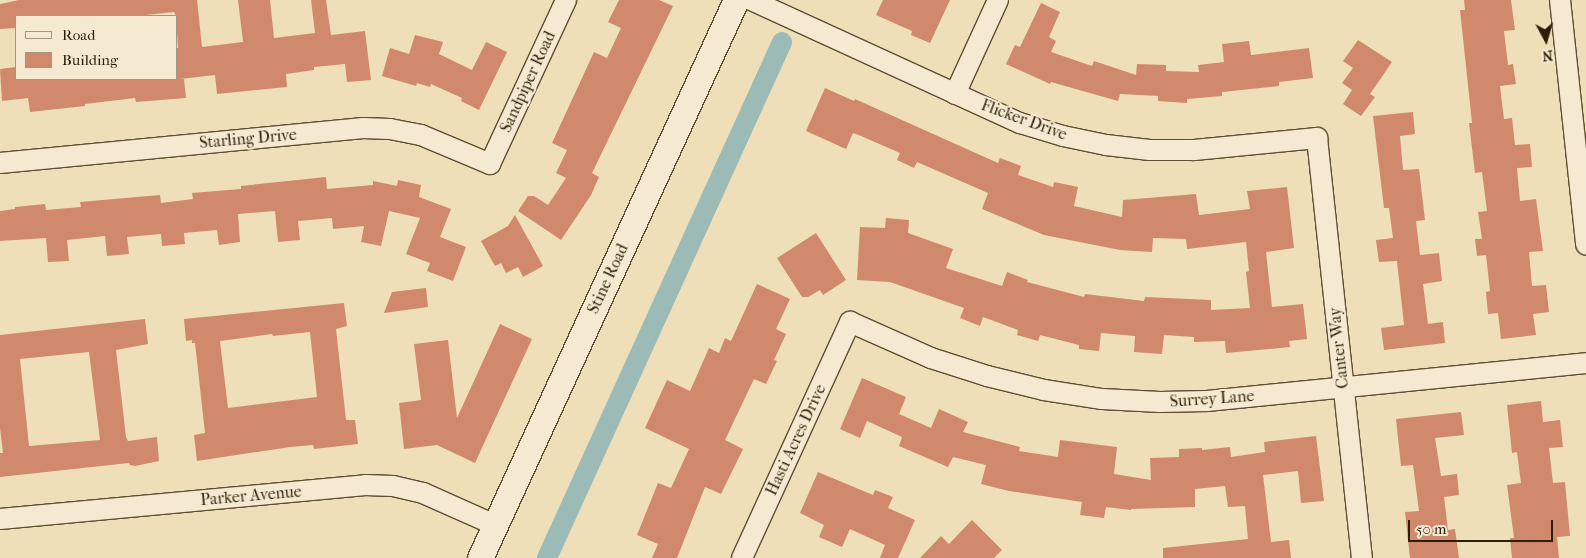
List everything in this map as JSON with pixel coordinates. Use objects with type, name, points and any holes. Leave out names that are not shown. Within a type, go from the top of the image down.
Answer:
[{"type":"street","name":"Sandpiper Road","points":[[490,164],[566,0]]},
{"type":"street","name":"Stine Road","points":[[480,558],[736,0]]},
{"type":"street","name":"Flicker Drive","points":[[751,0],[955,94],[1020,122],[1063,136],[1106,146],[1150,150],[1194,150],[1317,138]]},
{"type":"street","points":[[955,94],[998,0]]},
{"type":"street","points":[[1560,0],[1578,97],[1586,245]]},
{"type":"street","name":"Starling Drive","points":[[0,162],[363,128],[390,129],[421,135],[490,164]]},
{"type":"street","name":"Canter Way","points":[[1317,138],[1362,558]]},
{"type":"street","name":"Surrey Lane","points":[[850,322],[931,358],[987,376],[1044,390],[1102,399],[1160,402],[1207,401],[1586,362]]},
{"type":"street","name":"Hasti Acres Drive","points":[[744,558],[850,322]]},
{"type":"street","name":"Parker Avenue","points":[[0,519],[365,485],[393,486],[423,493],[495,525]]},
{"type":"building","points":[[19,0],[197,0],[202,47],[243,42],[238,0],[270,0],[274,38],[315,33],[311,0],[326,0],[331,35],[365,31],[371,80],[347,82],[345,64],[314,67],[314,70],[286,74],[287,87],[217,94],[215,75],[180,79],[184,79],[186,98],[136,102],[135,98],[30,112],[28,98],[2,101],[0,69],[15,67],[15,80],[178,80],[178,15],[174,12],[146,15],[15,15],[15,28],[0,29],[0,4]]},
{"type":"building","points":[[619,0],[659,0],[673,6],[592,173],[599,177],[591,195],[561,240],[518,211],[528,196],[534,196],[548,205],[566,178],[556,173],[567,150],[552,143],[594,52],[607,58],[621,28],[608,22]]},
{"type":"building","points":[[883,0],[950,0],[930,43],[911,35],[912,31],[876,15]]},
{"type":"building","points":[[1464,0],[1511,0],[1515,30],[1504,31],[1508,65],[1513,64],[1516,84],[1500,86],[1504,119],[1512,118],[1515,145],[1530,144],[1532,167],[1517,168],[1520,201],[1536,199],[1543,251],[1529,252],[1532,286],[1546,285],[1549,312],[1533,314],[1536,335],[1501,339],[1498,313],[1488,314],[1486,292],[1490,291],[1486,255],[1477,256],[1475,239],[1482,239],[1478,212],[1487,211],[1482,172],[1475,173],[1469,123],[1472,123],[1460,10],[1465,10]]},
{"type":"building","points":[[1041,3],[1060,12],[1049,37],[1056,41],[1051,52],[1092,66],[1094,61],[1136,75],[1137,64],[1166,65],[1166,71],[1199,72],[1198,65],[1224,62],[1222,44],[1249,41],[1251,55],[1309,48],[1313,78],[1279,82],[1279,86],[1222,92],[1222,96],[1187,99],[1187,103],[1158,101],[1158,96],[1120,94],[1118,101],[1051,82],[1050,84],[1006,64],[1015,45],[1020,47]]},
{"type":"building","points":[[415,35],[443,42],[439,54],[472,70],[486,42],[507,52],[479,110],[461,101],[462,98],[431,84],[430,87],[417,83],[416,86],[382,76],[390,48],[409,54]]},
{"type":"building","points":[[1358,40],[1392,62],[1370,94],[1375,97],[1361,116],[1343,104],[1352,90],[1342,83],[1353,68],[1343,61]]},
{"type":"building","points":[[825,88],[854,101],[855,99],[998,163],[1000,158],[1021,166],[1018,175],[1053,187],[1054,182],[1078,187],[1074,206],[1122,217],[1123,200],[1196,194],[1199,215],[1250,209],[1247,191],[1287,187],[1294,248],[1266,252],[1272,307],[1303,304],[1307,339],[1289,341],[1290,347],[1226,353],[1225,341],[1194,342],[1194,337],[1164,335],[1162,354],[1134,352],[1135,336],[1101,333],[1099,351],[1079,349],[1079,345],[1040,335],[1038,341],[1017,335],[1018,330],[983,317],[980,326],[960,318],[964,308],[890,282],[857,280],[860,227],[885,228],[886,218],[909,220],[908,233],[953,249],[946,268],[1002,286],[1007,272],[1028,280],[1027,282],[1084,297],[1085,294],[1144,301],[1145,297],[1211,300],[1211,310],[1250,308],[1246,272],[1249,271],[1246,242],[1187,249],[1186,239],[1153,238],[1152,252],[1120,250],[1044,235],[982,209],[988,193],[917,162],[914,168],[897,160],[900,153],[853,133],[846,149],[806,131]]},
{"type":"building","points":[[1413,112],[1415,134],[1400,136],[1403,170],[1419,169],[1425,220],[1416,221],[1420,255],[1439,253],[1442,281],[1423,284],[1428,324],[1443,322],[1445,343],[1384,350],[1381,328],[1404,325],[1397,261],[1379,262],[1376,240],[1393,238],[1389,208],[1384,208],[1373,116]]},
{"type":"building","points":[[326,177],[327,189],[373,185],[373,181],[397,186],[398,180],[421,185],[419,197],[451,209],[440,237],[466,247],[453,281],[427,271],[430,263],[406,254],[420,218],[389,211],[381,246],[361,242],[364,226],[333,229],[332,218],[298,221],[300,240],[278,242],[275,211],[238,214],[240,242],[219,245],[217,230],[184,233],[185,244],[162,246],[161,234],[127,237],[129,254],[107,256],[105,236],[67,240],[69,261],[48,262],[46,238],[0,241],[0,211],[15,209],[15,207],[45,204],[46,210],[81,207],[80,202],[160,195],[161,203],[193,199],[192,193],[241,189],[241,186]]},
{"type":"building","points":[[515,215],[543,266],[523,277],[518,267],[506,273],[501,263],[495,266],[481,241],[508,226]]},
{"type":"building","points":[[816,233],[846,280],[823,295],[820,290],[808,297],[802,297],[777,258]]},
{"type":"building","points":[[757,284],[790,299],[776,329],[786,334],[774,360],[777,361],[766,384],[754,379],[725,440],[743,449],[721,494],[705,487],[677,558],[652,558],[658,544],[637,535],[658,483],[671,488],[689,449],[645,428],[667,380],[690,391],[709,348],[719,353],[725,338],[731,341]]},
{"type":"building","points":[[426,288],[428,307],[384,313],[392,292]]},
{"type":"building","points":[[344,303],[347,326],[336,329],[346,420],[355,420],[358,444],[314,449],[313,445],[290,447],[197,461],[194,435],[205,433],[195,343],[192,343],[192,340],[186,341],[184,319]],"holes":[[[310,332],[317,397],[228,408],[220,341],[272,334],[273,336]]]},
{"type":"building","points":[[145,319],[148,344],[116,350],[126,437],[128,441],[157,437],[159,461],[135,466],[129,463],[0,477],[0,453],[3,453],[0,428],[0,335]],"holes":[[[89,352],[100,440],[29,446],[20,359]]]},
{"type":"building","points":[[500,324],[532,339],[475,463],[437,445],[404,449],[399,403],[421,400],[414,344],[448,340],[457,418]]},
{"type":"building","points":[[862,378],[906,397],[899,414],[931,428],[939,409],[968,422],[963,432],[1020,447],[1019,451],[1058,457],[1060,440],[1117,447],[1114,474],[1151,480],[1150,458],[1179,457],[1179,449],[1202,448],[1202,450],[1230,447],[1231,457],[1265,452],[1264,442],[1316,436],[1324,501],[1301,503],[1298,471],[1263,475],[1271,542],[1289,540],[1291,558],[1163,558],[1163,548],[1248,539],[1245,506],[1228,507],[1225,486],[1195,489],[1195,507],[1131,510],[1106,507],[1104,518],[1080,515],[1082,502],[1009,491],[981,484],[986,465],[953,457],[948,467],[899,446],[902,437],[867,421],[860,438],[840,429]]},
{"type":"building","points":[[1541,401],[1543,422],[1560,420],[1563,447],[1549,448],[1553,483],[1565,482],[1570,536],[1557,537],[1559,558],[1512,558],[1510,538],[1514,538],[1507,485],[1521,483],[1517,452],[1512,453],[1507,405]]},
{"type":"building","points":[[1461,412],[1464,435],[1435,438],[1441,476],[1457,474],[1459,495],[1444,497],[1448,530],[1455,529],[1459,558],[1410,558],[1405,512],[1419,511],[1413,465],[1401,466],[1396,419]]},
{"type":"building","points":[[818,472],[873,495],[875,490],[893,497],[888,508],[915,520],[898,558],[880,558],[885,545],[850,529],[842,547],[819,537],[824,525],[800,513]]},
{"type":"building","points":[[972,520],[1002,550],[994,558],[920,558],[941,536],[949,544]]},
{"type":"waterway","points":[[547,558],[782,42]]}]
